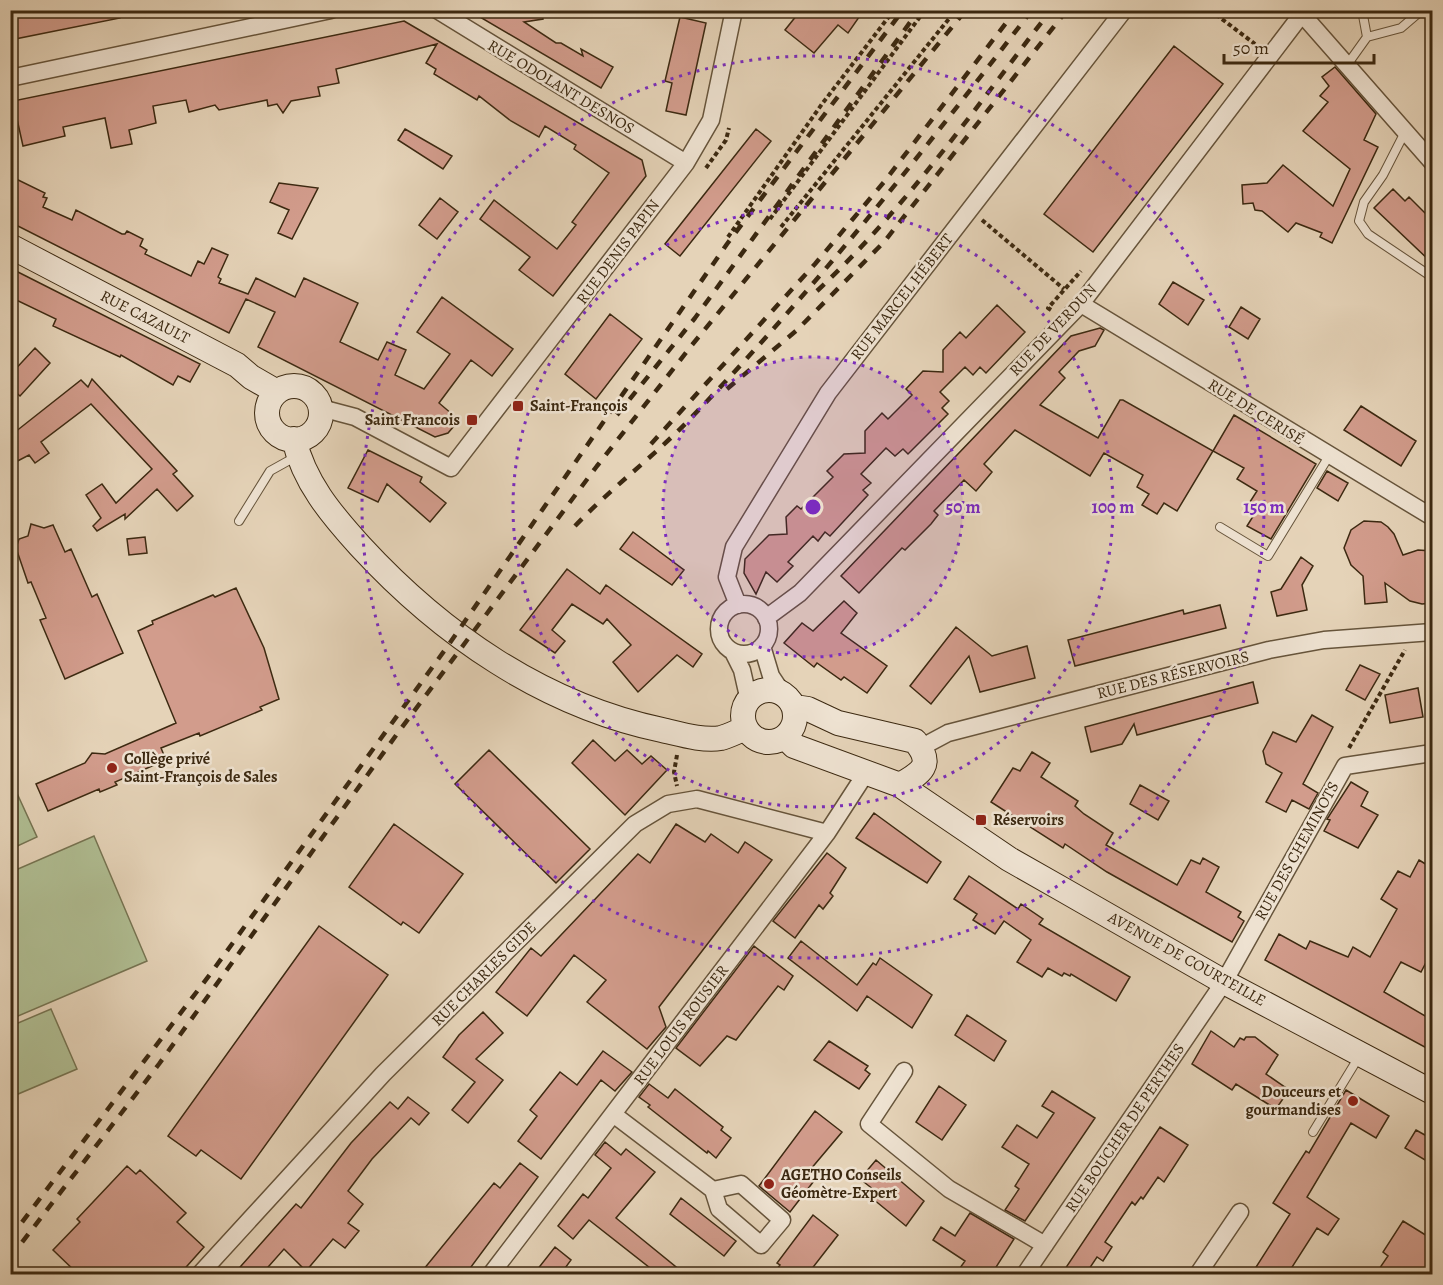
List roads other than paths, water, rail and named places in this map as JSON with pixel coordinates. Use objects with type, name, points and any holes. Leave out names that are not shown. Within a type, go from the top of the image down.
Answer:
[{"type":"street","points":[[10,78],[331,10]]},
{"type":"street","name":"RUE ODOLANT DESNOS","points":[[436,10],[686,163]]},
{"type":"street","name":"RUE DENIS PAPIN","points":[[321,408],[355,417],[451,468],[686,163],[711,120],[734,10]]},
{"type":"street","name":"RUE MARCEL HÉBERT","points":[[738,605],[727,577],[734,547],[828,393],[1124,10]]},
{"type":"street","points":[[1304,12],[1432,162]]},
{"type":"street","name":"RUE DE VERDUN","points":[[766,618],[800,593],[1081,304],[1304,12]]},
{"type":"street","name":"RUE CAZAULT","points":[[10,246],[237,365],[251,377],[277,392]]},
{"type":"street","name":"RUE DE CERISÉ","points":[[1081,304],[1432,517]]},
{"type":"street","points":[[296,448],[312,433],[321,417],[321,408],[314,394],[300,386],[284,388],[277,392],[268,406],[269,422],[279,435],[296,448],[303,471],[324,503],[381,568],[420,605],[493,660],[561,697],[609,716],[651,728],[692,737],[720,738],[746,728]]},
{"type":"street","points":[[733,651],[752,653],[762,646],[768,633],[766,618],[754,607],[738,605],[725,613],[719,628],[722,642],[733,651],[742,670],[748,701]]},
{"type":"street","name":"RUE DES RÉSERVOIRS","points":[[921,758],[948,733],[1269,650],[1324,640],[1432,632]]},
{"type":"street","points":[[762,646],[771,676],[789,701],[795,720],[785,737],[774,742],[758,740],[746,728],[743,712],[748,701],[765,690],[789,701],[848,725],[907,737],[921,758],[920,774],[900,785]]},
{"type":"street","name":"AVENUE DE COURTEILLE","points":[[785,737],[794,746],[900,785],[948,815],[1009,859],[1224,982],[1432,1092]]},
{"type":"street","name":"RUE DES CHEMINOTS","points":[[1224,982],[1345,766],[1432,753]]},
{"type":"street","name":"AVENUE DE COURTEILLE","points":[[921,758],[948,815]]},
{"type":"street","name":"RUE LOUIS ROUSIER","points":[[491,1275],[827,833],[866,773]]},
{"type":"street","name":"RUE CHARLES GIDE","points":[[200,1275],[383,1074],[635,824],[668,804],[697,799],[827,833]]},
{"type":"street","name":"RUE BOUCHER DE PERTHES","points":[[1025,1275],[1224,982]]},
{"type":"street","points":[[904,1071],[869,1124],[949,1189],[1045,1245]]},
{"type":"street","points":[[613,1114],[713,1190]]},
{"type":"street","points":[[1198,1275],[1240,1212]]},
{"type":"lane","points":[[1362,10],[1367,37]]},
{"type":"lane","points":[[1347,65],[1367,37],[1401,28],[1422,10]]},
{"type":"lane","points":[[1406,132],[1383,175],[1364,202],[1359,222],[1368,234],[1432,278]]},
{"type":"lane","points":[[240,521],[270,471],[296,448]]},
{"type":"lane","points":[[1220,527],[1269,556],[1329,456]]},
{"type":"lane","points":[[1313,1132],[1360,1054]]},
{"type":"railway","points":[[10,1238],[211,973],[447,647],[727,244],[903,10]]},
{"type":"railway","points":[[617,415],[695,318],[919,10]]},
{"type":"railway","points":[[10,1258],[159,1064],[397,734],[597,466],[692,345],[966,10]]},
{"type":"railway","points":[[651,444],[815,264],[884,182],[1016,10]]},
{"type":"railway","points":[[575,526],[688,421],[779,322],[866,220],[1032,10]]},
{"type":"railway","points":[[817,291],[881,226],[939,156],[1051,10]]},
{"type":"railway","points":[[727,389],[797,330],[884,242],[1067,10]]},
{"type":"place","name":"Saint-François","points":[[518,406]]},
{"type":"place","name":"Saint Francois","points":[[472,420]]},
{"type":"place","name":"Collège privé Saint-François de Sales","points":[[112,768]]},
{"type":"place","name":"Réservoirs","points":[[981,820]]},
{"type":"place","name":"Douceurs et gourmandises","points":[[1353,1101]]},
{"type":"place","name":"AGETHO Conseils Géomètre-Expert","points":[[769,1184]]}]
